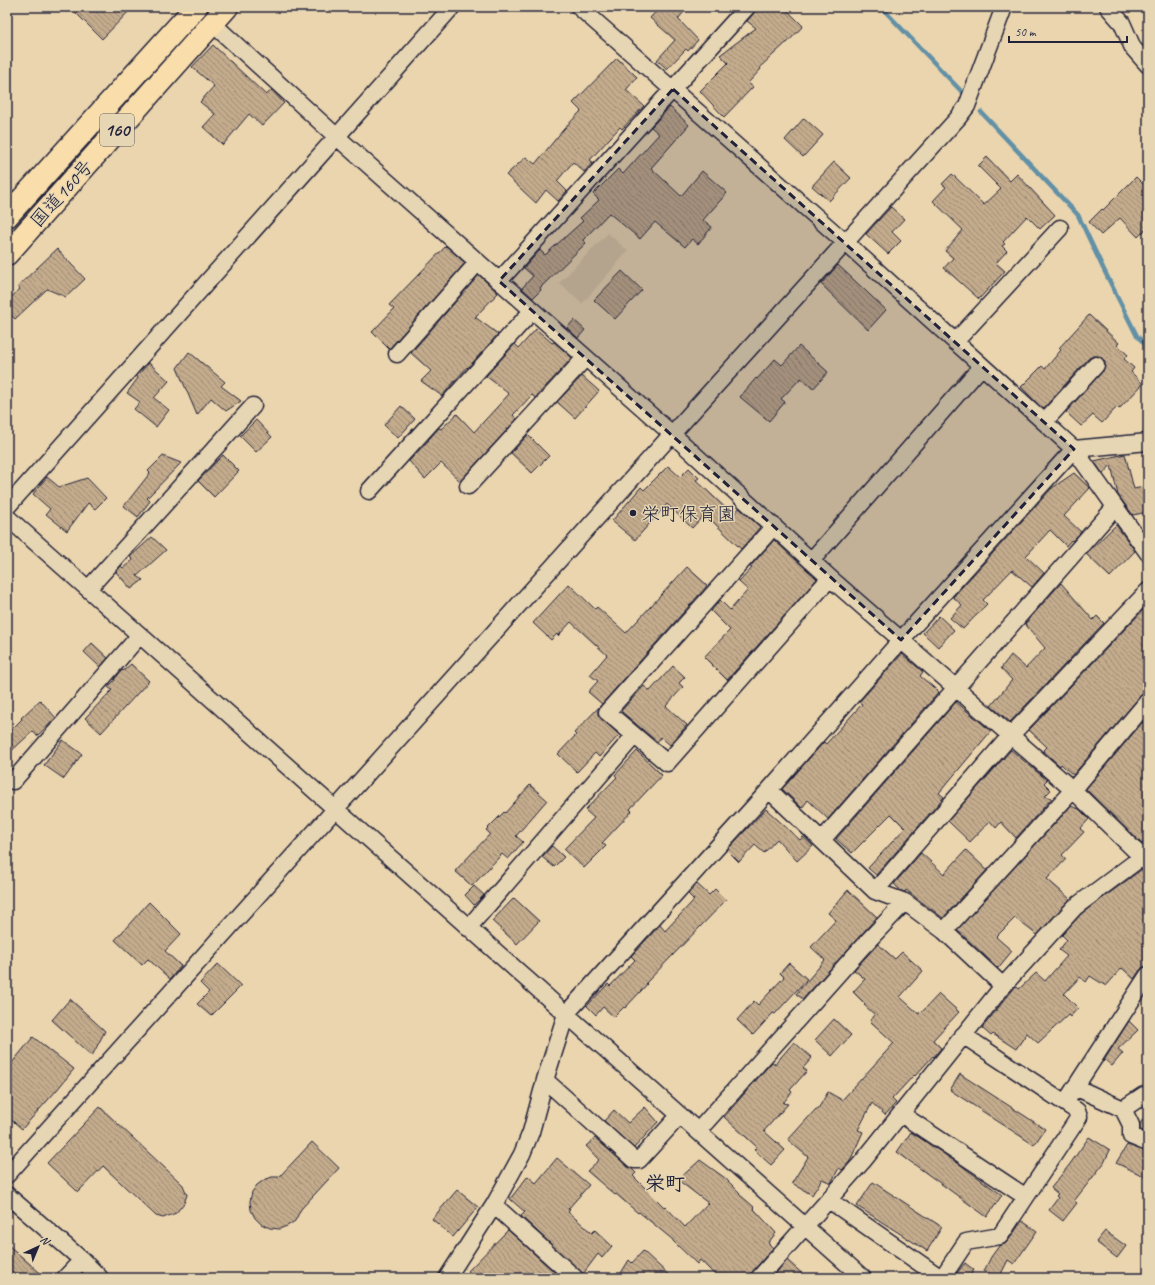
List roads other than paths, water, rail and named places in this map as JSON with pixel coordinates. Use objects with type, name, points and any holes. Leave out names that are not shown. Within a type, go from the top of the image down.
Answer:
[{"type":"highway","name":"国道160号","points":[[7,216],[196,7]]},
{"type":"highway","name":"国道160号","points":[[7,254],[227,7]]},
{"type":"street","points":[[7,507],[452,7]]},
{"type":"street","points":[[579,7],[846,243],[1074,449],[1148,553]]},
{"type":"street","points":[[499,282],[747,7]]},
{"type":"street","points":[[7,1175],[672,434],[846,243],[967,106],[1004,7]]},
{"type":"street","points":[[1108,7],[1122,24],[1133,48],[1148,65]]},
{"type":"street","points":[[212,23],[499,282],[672,434],[830,578],[1011,735],[1146,857],[1075,907],[1003,986],[863,1161],[759,1278]]},
{"type":"street","points":[[955,342],[1060,228]]},
{"type":"street","points":[[397,354],[478,262]]},
{"type":"street","points":[[369,491],[532,311]]},
{"type":"street","points":[[468,486],[585,358]]},
{"type":"street","points":[[1044,422],[1096,365]]},
{"type":"street","points":[[811,561],[982,366]]},
{"type":"street","points":[[88,589],[253,406]]},
{"type":"street","points":[[447,1278],[494,1205],[522,1154],[531,1132],[545,1080],[566,1014],[1074,449],[1148,442]]},
{"type":"street","points":[[822,840],[1115,507]]},
{"type":"street","points":[[7,517],[863,1278]]},
{"type":"street","points":[[774,526],[607,712],[667,764],[830,578]]},
{"type":"street","points":[[875,891],[1011,735],[1148,592]]},
{"type":"street","points":[[13,781],[140,635]]},
{"type":"street","points":[[944,931],[1073,790],[1148,701]]},
{"type":"street","points":[[468,928],[634,736]]},
{"type":"street","points":[[769,790],[875,891],[905,902],[944,931],[1003,986]]},
{"type":"street","points":[[698,1131],[857,952],[905,902]]},
{"type":"street","points":[[1065,1103],[1148,976]]},
{"type":"street","points":[[829,1200],[942,1278],[966,1242],[1000,1236],[1079,1116],[1077,1111],[963,1035]]},
{"type":"street","points":[[545,1080],[634,1160],[639,1160],[680,1115]]},
{"type":"street","points":[[1075,1087],[1123,1109],[1131,1125],[1131,1136],[1148,1144]]},
{"type":"street","points":[[1123,1109],[1144,1095],[1148,1097]]},
{"type":"street","points":[[901,1114],[1026,1197]]},
{"type":"street","points":[[7,1195],[82,1260],[100,1278]]},
{"type":"street","points":[[494,1205],[575,1278]]},
{"type":"street","points":[[65,1278],[82,1260]]},
{"type":"waterway","points":[[881,7],[962,92]]},
{"type":"waterway","points":[[981,112],[1078,215],[1137,336],[1148,347]]},
{"type":"place","name":"栄町保育園","points":[[633,513]]},
{"type":"district","name":"栄町","points":[[665,1183]]}]
